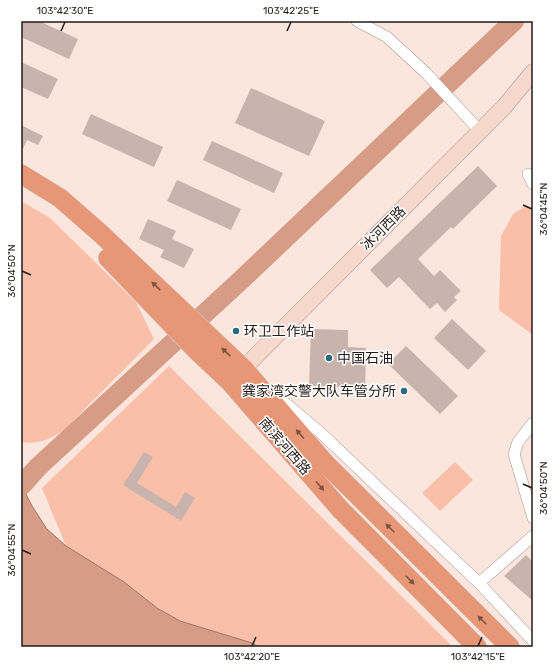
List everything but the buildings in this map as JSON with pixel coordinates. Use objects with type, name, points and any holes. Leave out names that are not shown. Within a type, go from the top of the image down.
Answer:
[{"type":"highway","name":"南滨河西路","points":[[21,174],[60,198],[100,233],[177,319],[196,350],[230,382],[340,509],[477,647]]},
{"type":"highway","name":"南滨河西路","points":[[21,184],[54,204],[177,319],[208,336],[244,369],[325,463],[510,647]]},
{"type":"main road","name":"冰河西路","points":[[230,382],[504,107],[533,72]]},
{"type":"street","points":[[357,21],[387,37],[426,72],[480,131]]},
{"type":"street","points":[[528,174],[533,184]]},
{"type":"street","name":"南滨河西路","points":[[244,369],[321,433],[479,583],[533,641]]},
{"type":"street","points":[[533,423],[518,442],[514,454],[533,518]]},
{"type":"street","points":[[479,583],[533,536]]},
{"type":"shaded area","points":[[21,201],[50,218],[136,302],[154,339],[65,429],[55,436],[33,443],[21,442]]},
{"type":"shaded area","points":[[526,206],[533,208],[533,335],[499,310],[501,236],[513,214]]},
{"type":"shaded area","points":[[169,366],[453,647],[259,647],[252,643],[180,621],[157,608],[124,582],[66,546],[42,488]]},
{"type":"shaded area","points":[[455,462],[473,480],[440,511],[422,493]]},
{"type":"shaded area","points":[[21,484],[32,506],[47,529],[66,546],[124,582],[157,608],[180,621],[252,643],[259,647],[21,647]]},
{"type":"waterway","points":[[21,486],[38,467],[240,281],[514,21]]},
{"type":"place","name":"环卫工作站","points":[[236,331]]},
{"type":"place","name":"中国石油","points":[[329,358]]},
{"type":"place","name":"龚家湾交警大队车管分所","points":[[404,391]]}]
